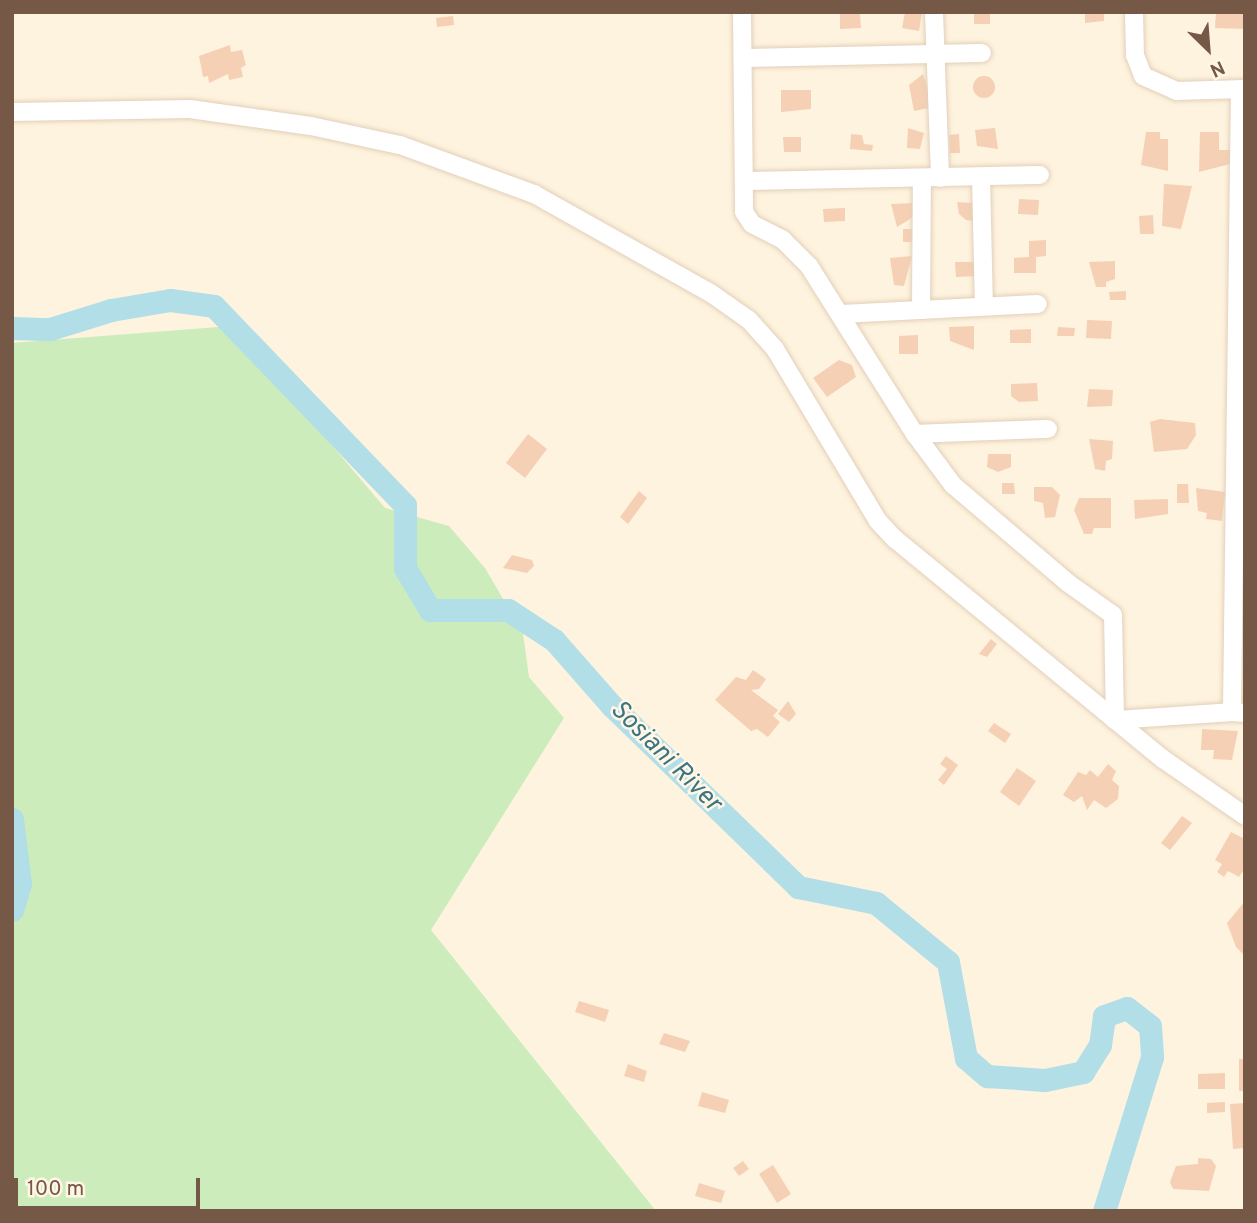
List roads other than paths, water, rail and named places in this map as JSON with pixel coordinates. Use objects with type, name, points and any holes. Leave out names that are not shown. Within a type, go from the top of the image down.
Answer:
[{"type":"street","points":[[742,12],[744,212],[752,223],[783,240],[809,266],[915,434],[953,485],[980,511],[1113,615],[1115,720]]},
{"type":"street","points":[[921,310],[931,178],[934,12]]},
{"type":"street","points":[[1115,720],[1238,713],[1242,89],[1176,91],[1143,76],[1135,55],[1134,12]]},
{"type":"street","points":[[743,58],[982,53]]},
{"type":"street","points":[[12,112],[190,109],[261,118],[400,145],[534,194],[712,294],[749,320],[775,349],[878,521],[1115,720],[1245,816]]},
{"type":"street","points":[[745,181],[1040,175]]},
{"type":"street","points":[[981,177],[984,306]]},
{"type":"street","points":[[841,314],[1038,304]]},
{"type":"street","points":[[915,434],[1048,429]]},
{"type":"waterway","name":"Sosiani River","points":[[12,328],[50,329],[111,310],[170,300],[214,306],[405,505],[405,568],[430,610],[508,610],[554,640],[612,706],[798,887],[876,903],[948,962],[966,1058],[987,1076],[1045,1080],[1083,1072],[1100,1045],[1104,1016],[1127,1008],[1150,1026],[1152,1057],[1104,1211]]},
{"type":"waterway","name":"Sosiani River","points":[[12,819],[20,884],[12,910]]}]
